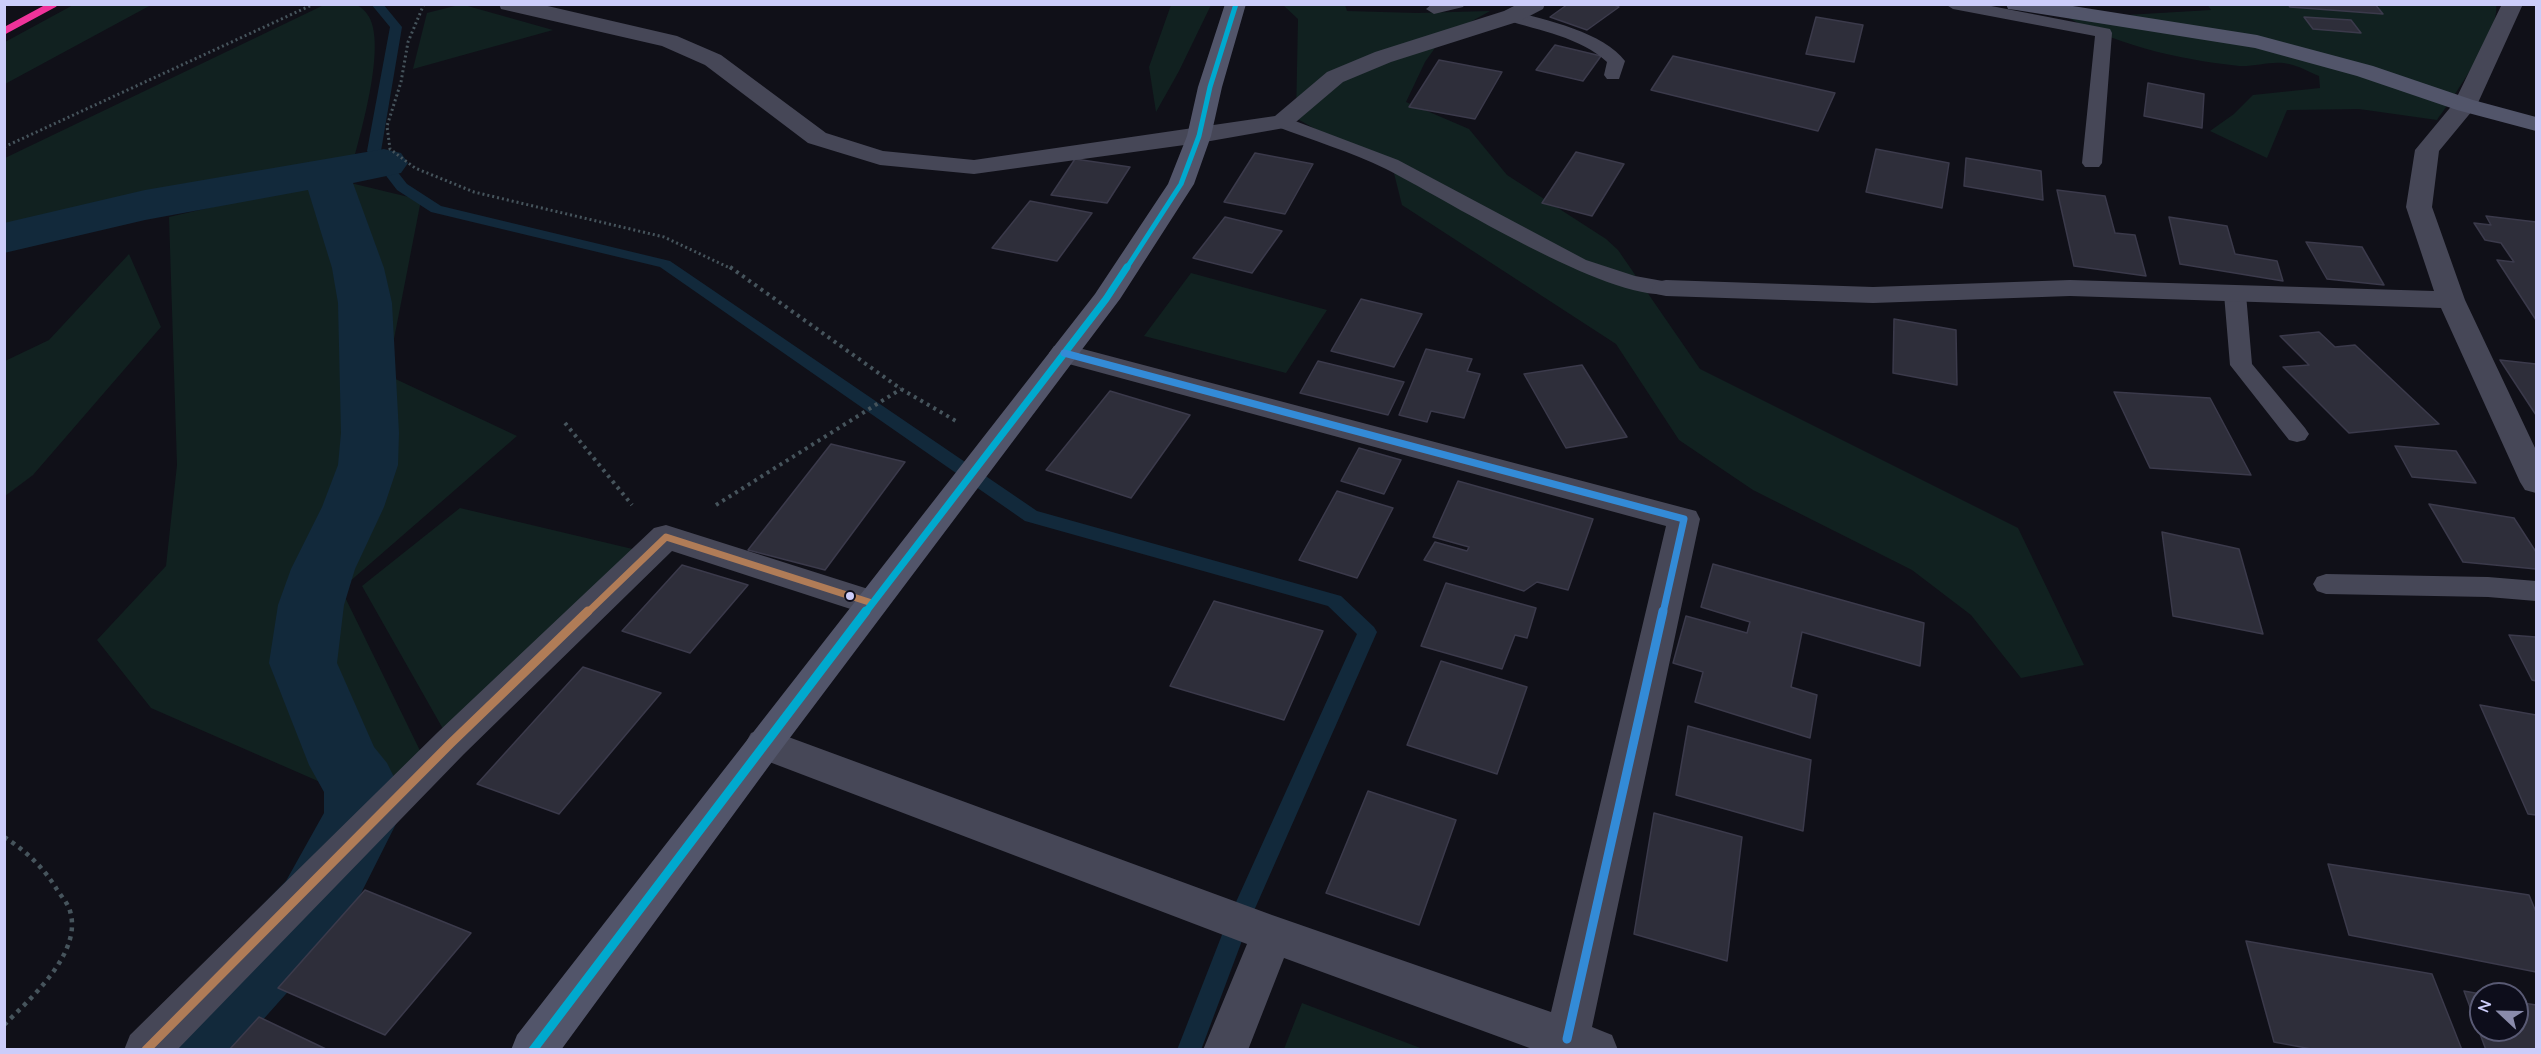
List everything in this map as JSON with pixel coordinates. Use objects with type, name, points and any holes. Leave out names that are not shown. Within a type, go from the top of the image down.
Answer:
[{"type":"street","points":[[509,4],[669,41],[713,60],[817,138],[880,158],[974,167],[1199,136],[1282,122],[1335,76],[1520,9]]},
{"type":"street","points":[[533,1050],[764,744],[1106,299],[1152,232],[1181,184],[1199,136],[1210,87],[1236,4]]},
{"type":"street","points":[[2513,4],[2465,105],[2427,150],[2419,207],[2451,300],[2536,482]]},
{"type":"street","points":[[2029,6],[2257,42],[2365,71],[2465,105],[2536,124]]},
{"type":"street","points":[[1666,288],[1873,295],[2070,288],[2451,300]]},
{"type":"street","points":[[764,744],[1272,934],[1581,1044],[1684,519],[1064,353]]},
{"type":"street","points":[[146,1050],[451,743],[666,537],[872,603]]},
{"type":"street","points":[[1225,1050],[1272,934]]},
{"type":"lane","points":[[1434,9],[1457,4]]},
{"type":"lane","points":[[1953,4],[2104,33],[2092,163]]},
{"type":"lane","points":[[1520,9],[1608,52],[1616,61],[1613,75]]},
{"type":"lane","points":[[1282,122],[1391,164],[1579,264],[1631,282],[1666,288]]},
{"type":"lane","points":[[2235,294],[2241,365],[2297,435]]},
{"type":"lane","points":[[2326,585],[2536,591]]},
{"type":"path","points":[[4,147],[314,4]]},
{"type":"path","points":[[424,4],[408,42],[401,82],[387,126],[390,149],[415,168],[474,192],[655,235],[711,258],[742,274],[901,389],[963,424],[1002,434]]},
{"type":"path","points":[[565,423],[649,526],[666,537],[853,417],[901,389]]},
{"type":"path","points":[[4,837],[17,845],[47,873],[70,910],[72,935],[50,978],[4,1025]]},
{"type":"shaded area","points":[[75,4],[151,5],[5,84],[5,42]]},
{"type":"shaded area","points":[[326,4],[357,5],[366,13],[373,27],[375,44],[371,86],[353,163],[5,224],[5,158]]},
{"type":"shaded area","points":[[2207,4],[2327,4],[2376,9],[2381,4],[2496,4],[2496,16],[2474,64],[2437,120],[2359,109],[2287,110],[2267,158],[2210,131],[2234,114],[2253,95],[2320,88],[2319,76],[2283,63],[2239,66],[2167,54],[2099,33],[2056,11],[2126,15],[2211,10]]},
{"type":"shaded area","points":[[459,5],[553,30],[413,69],[427,13]]},
{"type":"shaded area","points":[[1171,5],[1211,5],[1156,112],[1149,67]]},
{"type":"shaded area","points":[[1283,5],[1345,5],[1347,11],[1417,13],[1490,11],[1442,38],[1425,62],[1406,102],[1469,129],[1507,175],[1606,239],[1618,250],[1700,369],[2018,528],[2084,665],[2021,678],[1971,615],[1912,570],[1753,490],[1679,440],[1616,344],[1402,205],[1393,169],[1348,148],[1296,118],[1298,19]]},
{"type":"shaded area","points":[[334,179],[421,200],[387,375],[517,436],[341,589],[428,767],[384,810],[151,708],[97,640],[166,566],[177,465],[169,217]]},
{"type":"shaded area","points":[[129,254],[161,327],[33,475],[5,496],[5,361],[49,340]]},
{"type":"shaded area","points":[[1191,273],[1327,310],[1286,373],[1144,336]]},
{"type":"shaded area","points":[[460,508],[641,551],[451,743],[362,586]]},
{"type":"shaded area","points":[[1302,1003],[1423,1049],[1284,1049]]},
{"type":"building","points":[[1568,4],[1612,4],[1619,7],[1587,30],[1550,17]]},
{"type":"building","points":[[2288,4],[2375,4],[2383,14],[2290,7]]},
{"type":"building","points":[[1816,17],[1863,25],[1854,62],[1806,54]]},
{"type":"building","points":[[2304,17],[2351,20],[2361,33],[2313,29]]},
{"type":"building","points":[[1555,45],[1601,56],[1583,81],[1536,70]]},
{"type":"building","points":[[1673,56],[1835,93],[1818,131],[1651,90]]},
{"type":"building","points":[[1439,60],[1502,72],[1475,119],[1409,107]]},
{"type":"building","points":[[2148,83],[2204,94],[2202,128],[2144,116]]},
{"type":"building","points":[[1876,149],[1949,163],[1942,208],[1866,192]]},
{"type":"building","points":[[1576,152],[1624,164],[1592,216],[1542,203]]},
{"type":"building","points":[[1255,153],[1313,164],[1285,214],[1224,202]]},
{"type":"building","points":[[1966,158],[2041,171],[2043,200],[1964,186]]},
{"type":"building","points":[[1075,159],[1130,167],[1107,203],[1051,195]]},
{"type":"building","points":[[2057,190],[2105,196],[2115,233],[2135,235],[2146,276],[2074,266]]},
{"type":"building","points":[[1030,201],[1092,213],[1057,261],[992,248]]},
{"type":"building","points":[[2486,216],[2536,222],[2536,320],[2497,260],[2514,262],[2501,243],[2485,240],[2474,223],[2491,225]]},
{"type":"building","points":[[1225,217],[1282,231],[1252,273],[1193,258]]},
{"type":"building","points":[[2169,217],[2227,226],[2235,254],[2277,261],[2283,281],[2180,264]]},
{"type":"building","points":[[2306,242],[2362,247],[2384,285],[2327,279]]},
{"type":"building","points":[[1361,299],[1422,314],[1394,367],[1331,351]]},
{"type":"building","points":[[1894,319],[1956,330],[1957,385],[1893,373]]},
{"type":"building","points":[[2319,332],[2335,347],[2355,345],[2439,424],[2349,433],[2283,367],[2309,365],[2280,336]]},
{"type":"building","points":[[1426,349],[1472,359],[1467,371],[1480,374],[1464,418],[1431,411],[1427,422],[1399,415]]},
{"type":"building","points":[[2500,360],[2536,364],[2536,415]]},
{"type":"building","points":[[1318,361],[1404,382],[1388,415],[1300,393]]},
{"type":"building","points":[[1582,365],[1627,437],[1566,448],[1524,374]]},
{"type":"building","points":[[1110,391],[1190,415],[1131,498],[1046,470]]},
{"type":"building","points":[[2114,392],[2210,398],[2251,475],[2150,468]]},
{"type":"building","points":[[831,444],[905,462],[825,570],[748,550]]},
{"type":"building","points":[[2395,446],[2456,451],[2476,483],[2412,477]]},
{"type":"building","points":[[1359,448],[1401,460],[1384,494],[1341,481]]},
{"type":"building","points":[[1458,481],[1593,519],[1568,590],[1537,582],[1524,591],[1424,560],[1435,542],[1467,551],[1469,547],[1433,537]]},
{"type":"building","points":[[1337,491],[1393,508],[1357,578],[1299,560]]},
{"type":"building","points":[[2429,504],[2514,518],[2536,552],[2536,569],[2463,562]]},
{"type":"building","points":[[2162,532],[2239,549],[2263,634],[2173,616]]},
{"type":"building","points":[[1713,564],[1924,623],[1920,666],[1802,632],[1791,687],[1817,695],[1810,738],[1695,702],[1703,672],[1673,663],[1686,616],[1747,633],[1750,622],[1701,607]]},
{"type":"building","points":[[682,565],[748,585],[690,653],[622,631]]},
{"type":"building","points":[[1446,583],[1536,608],[1527,638],[1515,635],[1502,669],[1421,646]]},
{"type":"building","points":[[1214,601],[1323,631],[1284,720],[1170,686]]},
{"type":"building","points":[[2509,635],[2536,637],[2536,681],[2532,680]]},
{"type":"building","points":[[1441,661],[1527,687],[1497,774],[1407,745]]},
{"type":"building","points":[[583,667],[661,693],[559,814],[477,784]]},
{"type":"building","points":[[2480,705],[2536,715],[2536,815],[2528,814]]},
{"type":"building","points":[[1688,726],[1811,760],[1803,831],[1676,795]]},
{"type":"building","points":[[1368,791],[1456,820],[1419,925],[1326,893]]},
{"type":"building","points":[[1654,813],[1742,837],[1727,961],[1634,934]]},
{"type":"building","points":[[2328,864],[2529,895],[2536,912],[2536,972],[2349,935]]},
{"type":"building","points":[[365,890],[471,933],[385,1035],[278,988]]},
{"type":"building","points":[[2246,941],[2432,974],[2462,1050],[2317,1050],[2274,1042]]},
{"type":"building","points":[[2464,991],[2469,992],[2469,1004]]},
{"type":"building","points":[[2529,1004],[2536,1005],[2536,1050],[2486,1050],[2483,1042],[2529,1042]]},
{"type":"building","points":[[259,1017],[328,1050],[229,1050]]},
{"type":"waterway","points":[[376,4],[396,27],[374,151],[402,187],[436,209],[665,264],[1031,516],[1334,601],[1367,632],[1238,922],[1189,1050]]},
{"type":"waterway","points":[[324,173],[384,163]]},
{"type":"waterway","points":[[4,238],[145,205],[324,173]]},
{"type":"waterway","points":[[179,1050],[314,906],[362,816],[361,785],[346,765],[303,663],[311,605],[323,569],[353,507],[368,465],[370,433],[365,303],[358,268],[334,193],[324,173]]},
{"type":"transit line","points":[[4,31],[54,4]]},
{"type":"transit line","points":[[533,1050],[764,744],[1106,299],[1181,184],[1199,136],[1210,87],[1236,4]]},
{"type":"transit line","points":[[1064,353],[1684,519],[1567,1039]]},
{"type":"transit line","points":[[146,1050],[451,743],[666,537],[872,603]]}]
